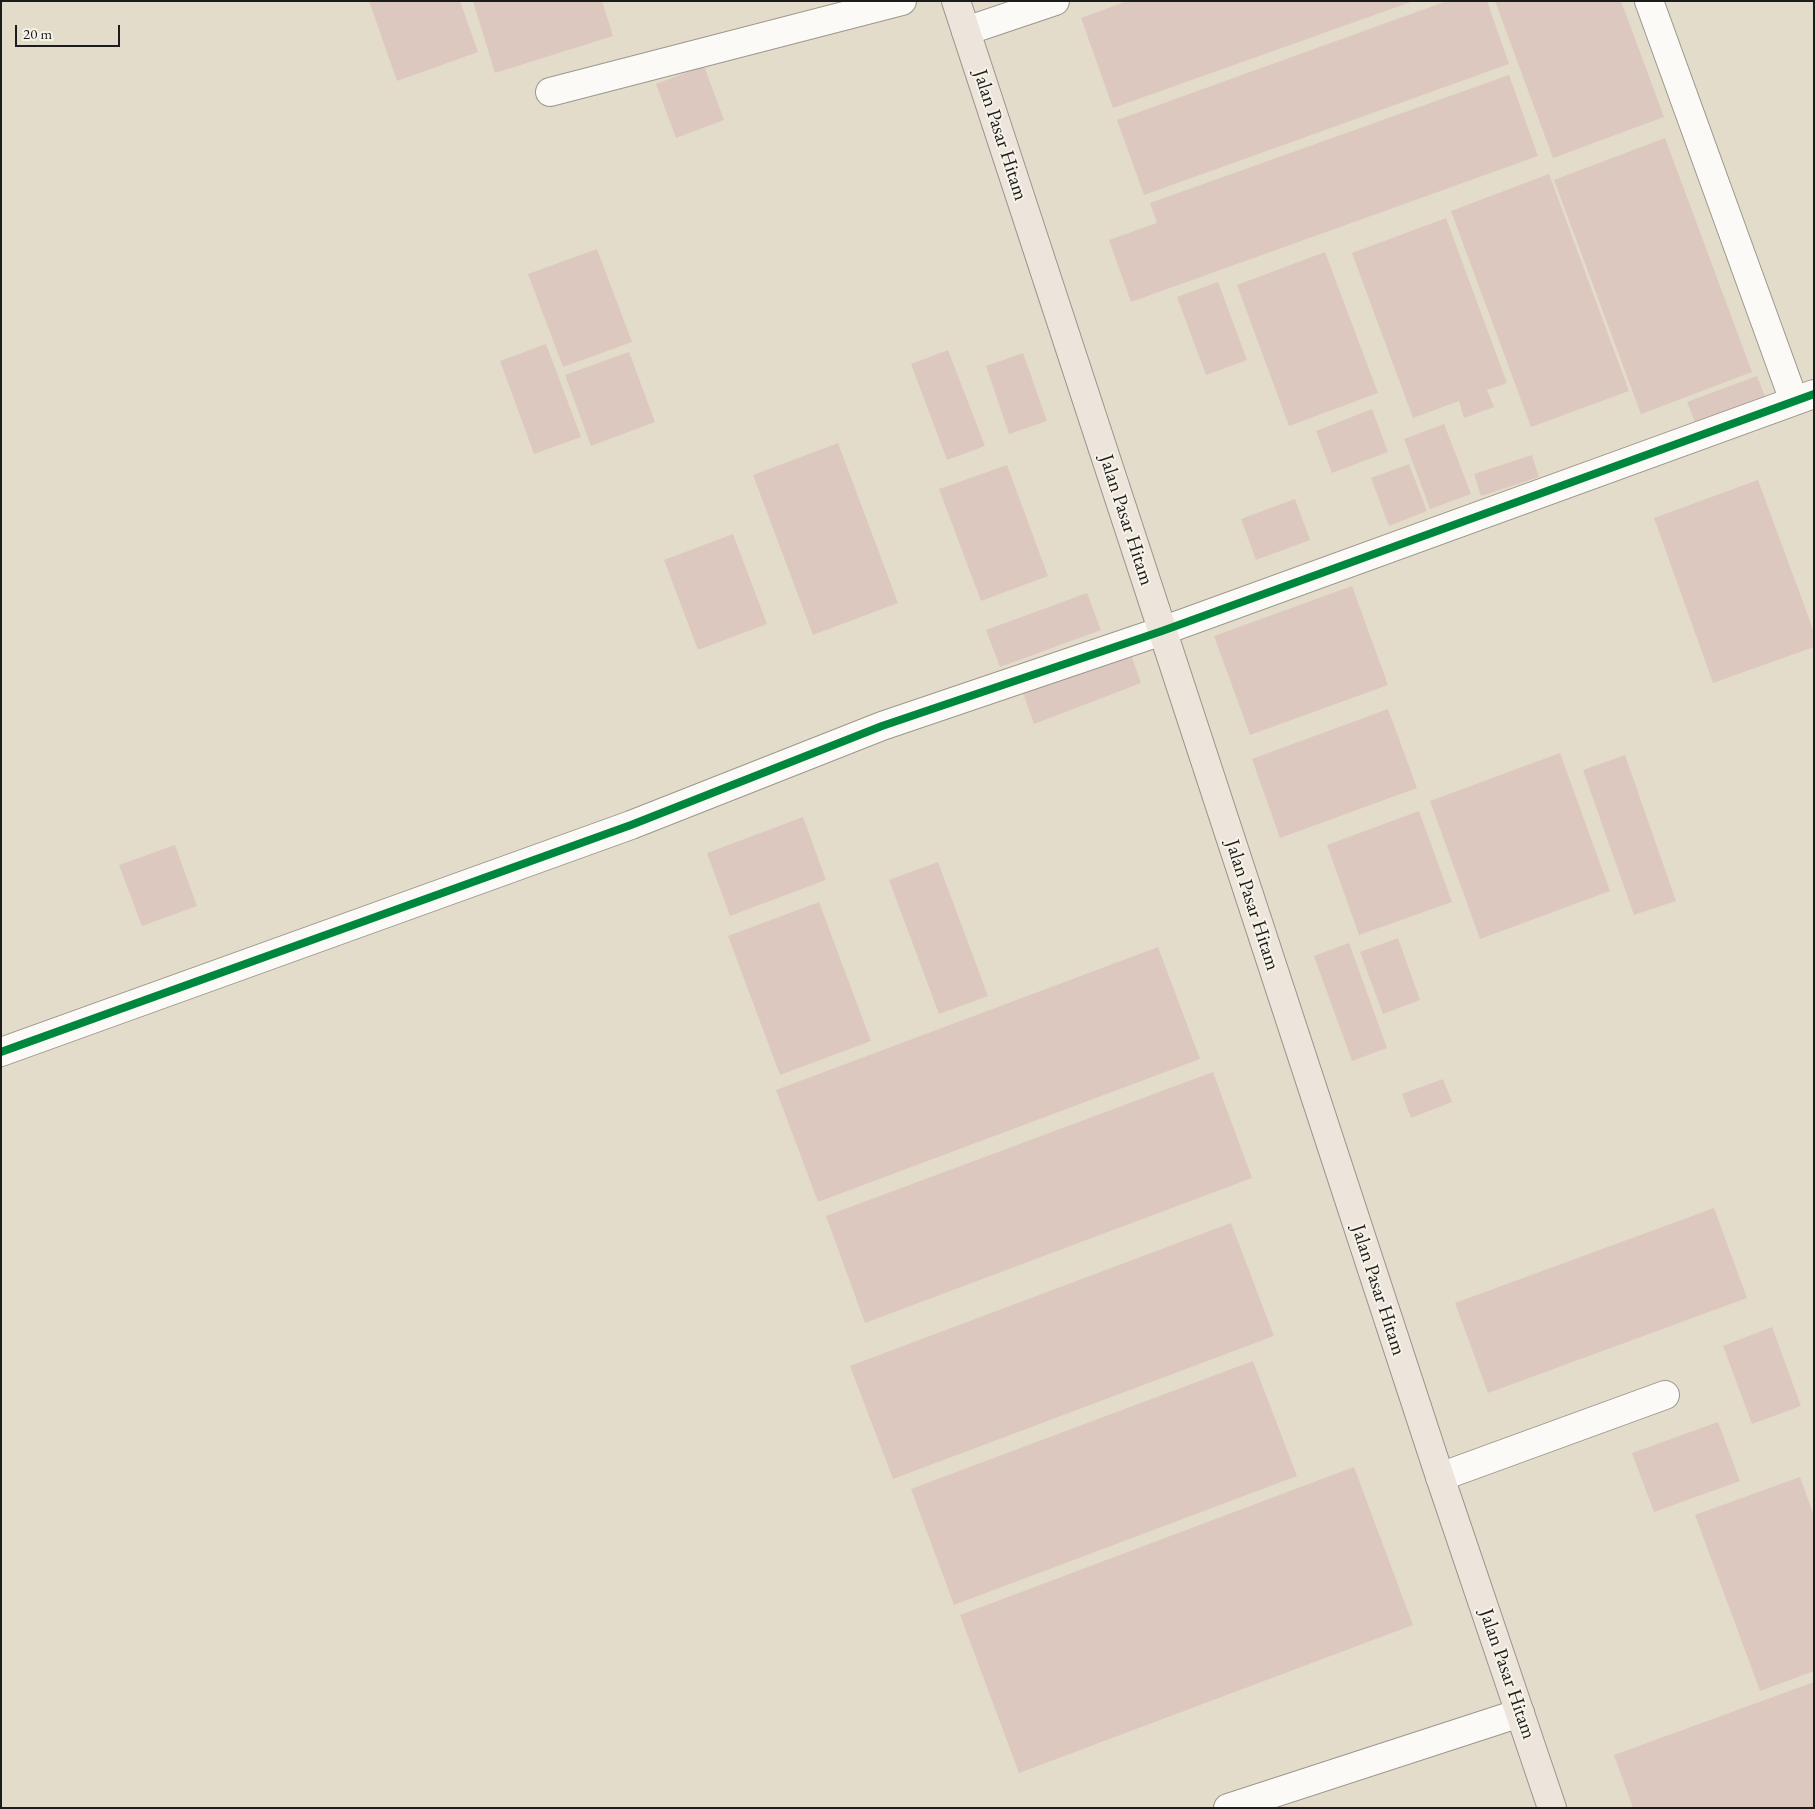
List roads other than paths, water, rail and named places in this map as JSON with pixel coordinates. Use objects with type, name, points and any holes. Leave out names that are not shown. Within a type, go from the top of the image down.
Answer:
[{"type":"main road","name":"Jalan Pasar Hitam","points":[[956,1],[1440,1477],[1552,1808]]},
{"type":"street","points":[[550,92],[902,1]]},
{"type":"street","points":[[966,31],[1055,1]]},
{"type":"street","points":[[1,1052],[631,825],[882,726],[1162,631],[1804,398],[1649,1]]},
{"type":"street","points":[[1440,1477],[1665,1395]]},
{"type":"street","points":[[1228,1808],[1520,1712]]}]
